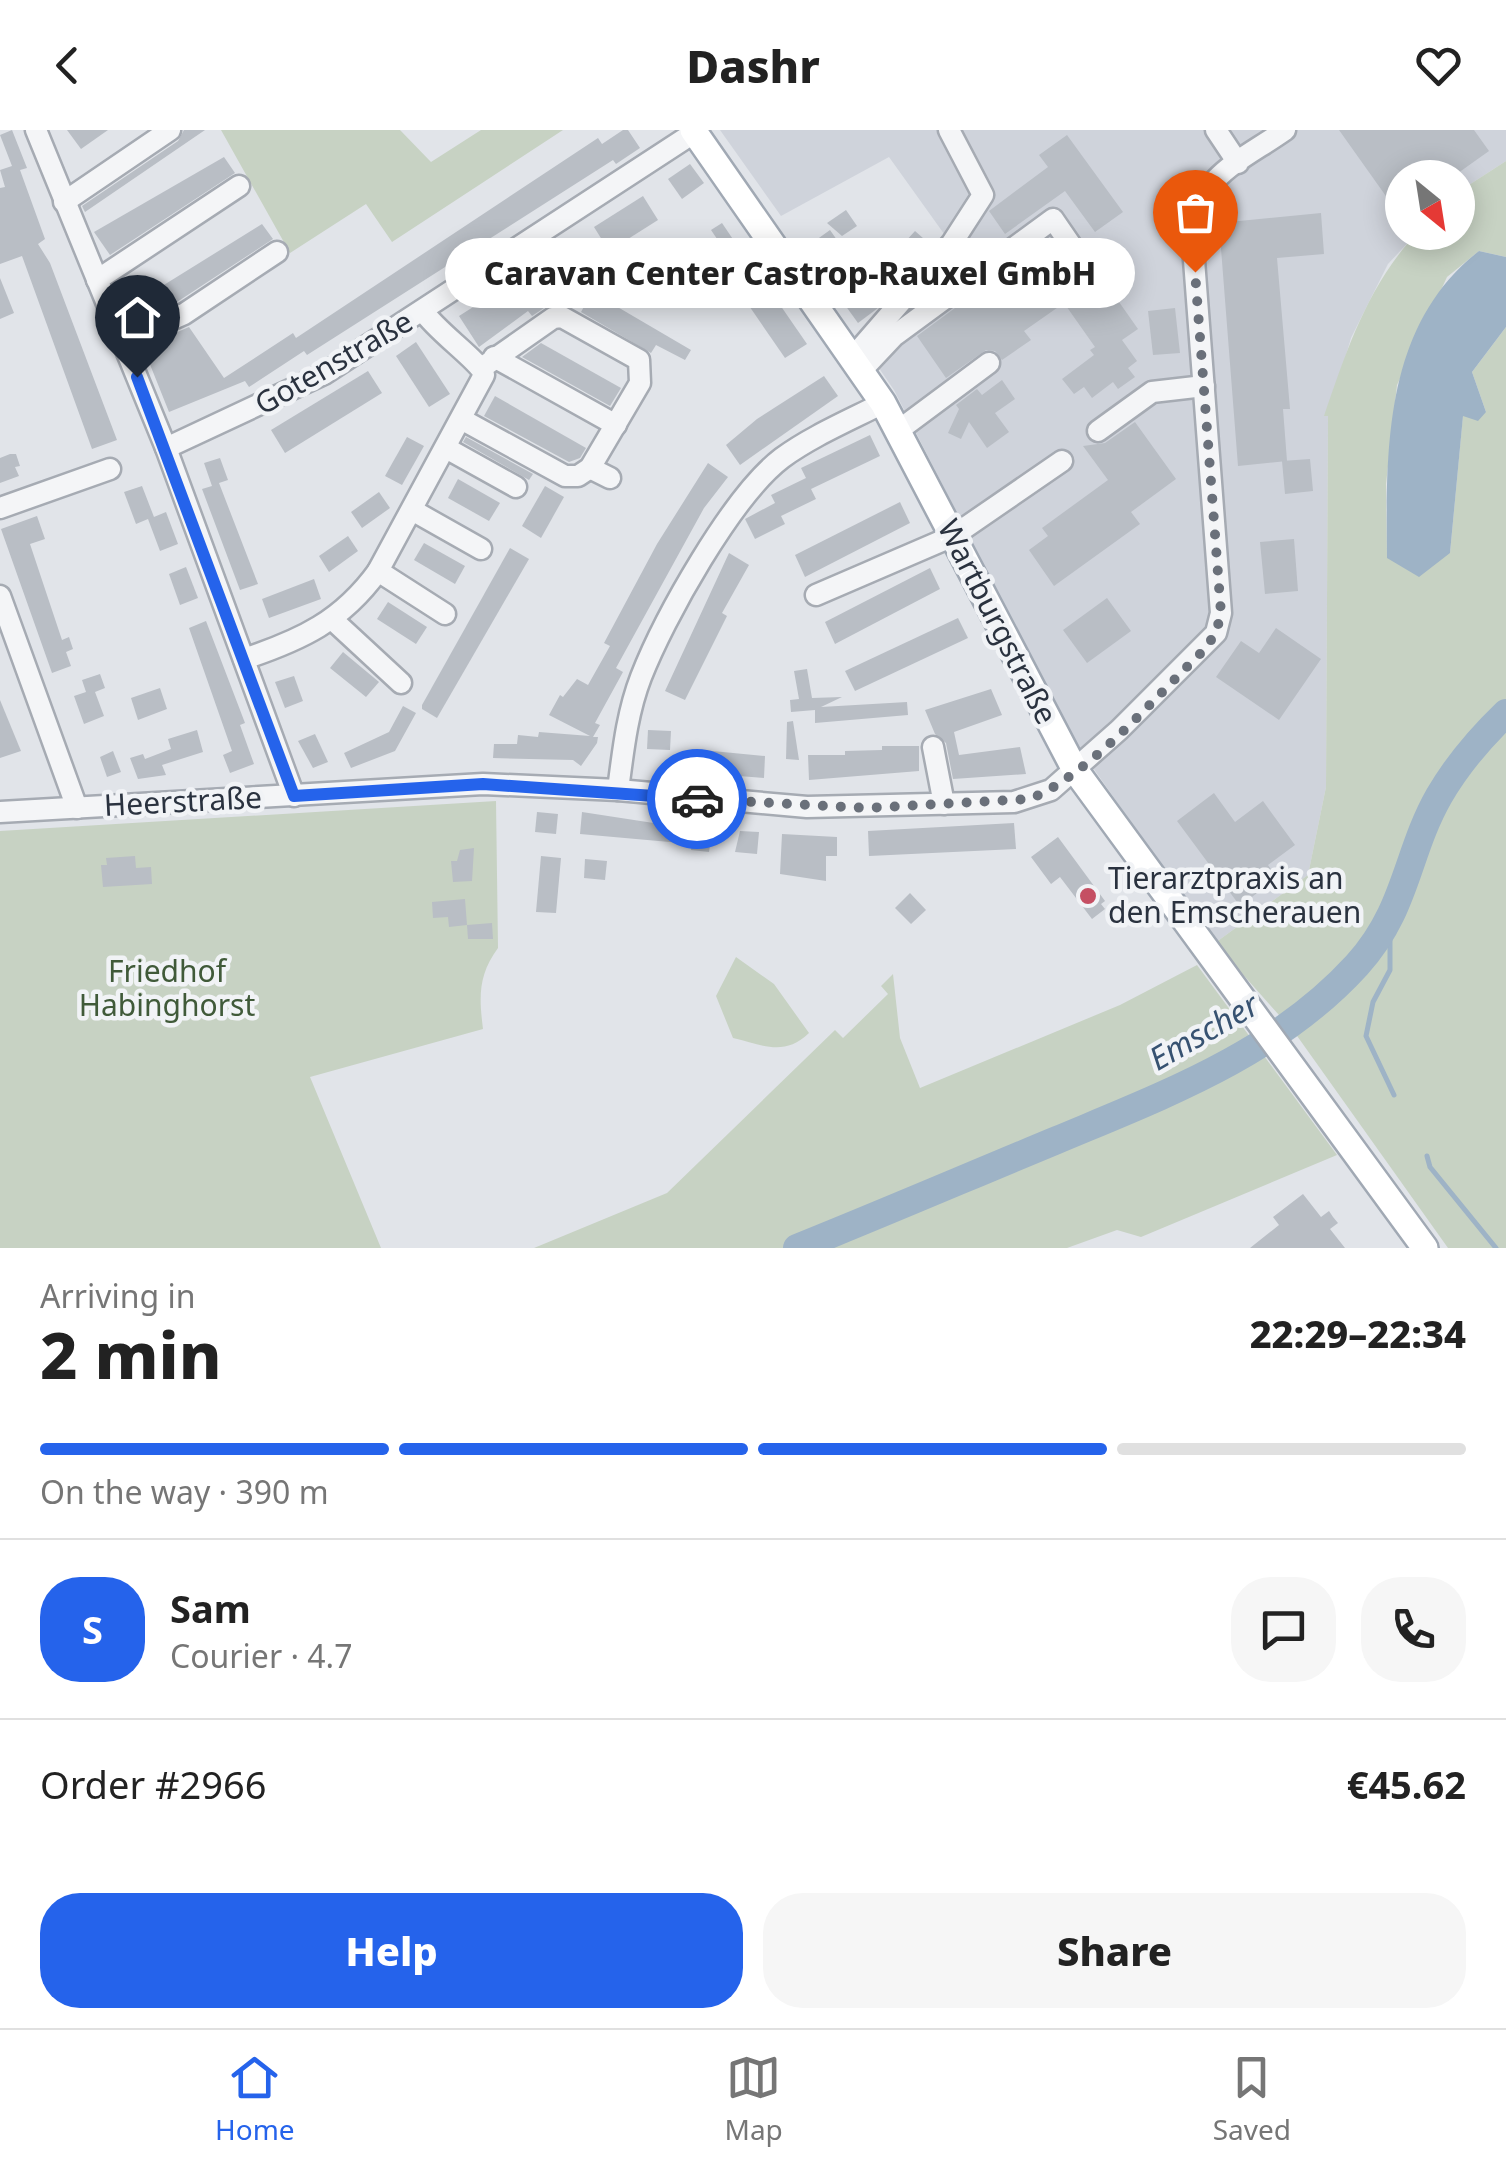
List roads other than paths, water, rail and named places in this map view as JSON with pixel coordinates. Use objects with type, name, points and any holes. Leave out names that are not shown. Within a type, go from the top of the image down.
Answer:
[{"type":"main road","name":"Wartburgstraße","points":[[694,131],[883,403],[1074,770],[1424,1248]]},
{"type":"street","points":[[36,130],[166,448],[294,796]]},
{"type":"street","points":[[64,202],[170,130]]},
{"type":"street","points":[[858,364],[952,243],[983,194],[949,130]]},
{"type":"street","points":[[1216,130],[1238,162]]},
{"type":"street","name":"Heerstraße","points":[[0,812],[483,784],[618,790],[807,807],[1030,799],[1051,790],[1204,650],[1216,633],[1221,613],[1192,234],[1194,206],[1208,184],[1238,162],[1261,137],[1285,130]]},
{"type":"street","name":"Gotenstraße","points":[[166,448],[271,403],[423,311],[694,131]]},
{"type":"street","points":[[97,280],[239,186]]},
{"type":"street","points":[[858,364],[1053,219],[1097,283]]},
{"type":"street","points":[[123,342],[184,314],[277,252]]},
{"type":"street","points":[[423,311],[449,343],[616,425]]},
{"type":"street","points":[[244,660],[298,641],[334,620],[378,571],[488,362],[553,318],[562,318],[639,360],[640,383],[590,468],[578,476],[565,476],[461,419]]},
{"type":"street","points":[[899,430],[989,363]]},
{"type":"street","points":[[1098,431],[1152,392],[1204,386]]},
{"type":"street","points":[[618,790],[628,719],[641,676],[729,516],[754,483],[783,457],[883,403]]},
{"type":"street","points":[[446,448],[516,487]]},
{"type":"street","points":[[816,595],[953,536],[1062,461]]},
{"type":"street","points":[[590,468],[610,478]]},
{"type":"street","points":[[0,508],[110,469]]},
{"type":"street","points":[[412,510],[482,549]]},
{"type":"street","points":[[378,571],[445,614]]},
{"type":"street","points":[[0,596],[77,808]]},
{"type":"street","points":[[334,620],[401,683]]},
{"type":"street","points":[[934,746],[944,804]]},
{"type":"water","points":[[1479,251],[1506,257],[1506,327],[1472,372],[1486,412],[1478,421],[1463,416],[1450,553],[1419,577],[1387,558],[1388,474],[1397,391],[1408,351],[1424,315],[1448,281]]},
{"type":"waterway","name":"Emscher","points":[[797,1248],[1178,1088],[1255,1048],[1291,1024],[1325,996],[1374,944],[1396,903],[1439,796],[1470,752],[1506,713]]},
{"type":"waterway","points":[[1390,921],[1390,970],[1373,1002],[1366,1036],[1394,1095]]},
{"type":"waterway","points":[[1427,1156],[1430,1167],[1496,1248]]},
{"type":"place","name":"Caravan Center Castrop-Rauxel GmbH","points":[[1195,272]]},
{"type":"place","name":"Tierarztpraxis an den Emscherauen","points":[[1088,896]]},
{"type":"park label","name":"Friedhof Habinghorst","points":[[167,989]]}]
